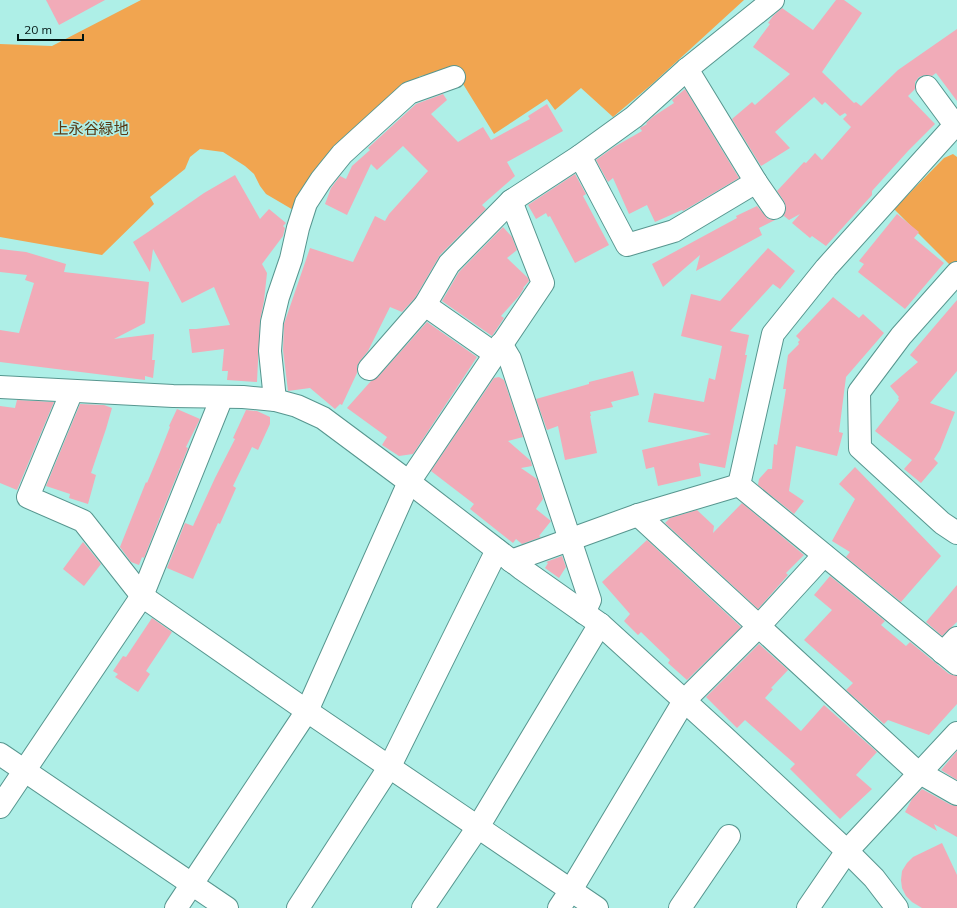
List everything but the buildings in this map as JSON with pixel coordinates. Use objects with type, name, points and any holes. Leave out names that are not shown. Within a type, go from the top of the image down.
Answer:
[{"type":"street","points":[[369,369],[425,305],[448,264],[512,201],[580,156],[634,117],[687,69],[773,0]]},
{"type":"street","points":[[687,69],[756,182],[774,208]]},
{"type":"street","points":[[275,400],[270,352],[272,322],[278,296],[291,259],[298,228],[306,203],[321,180],[342,154],[409,93],[454,77]]},
{"type":"street","points":[[739,485],[773,334],[826,268],[956,126],[927,87]]},
{"type":"street","points":[[580,156],[627,245],[674,231],[756,182]]},
{"type":"street","points":[[176,908],[307,711],[408,482],[543,283],[512,201]]},
{"type":"street","points":[[957,273],[901,336],[859,392],[859,400],[860,448],[942,523],[957,533]]},
{"type":"street","points":[[423,908],[478,827],[592,619],[590,600],[510,359],[498,349],[425,305]]},
{"type":"street","points":[[0,387],[173,396],[242,397],[275,400],[297,406],[323,418],[504,555],[592,619],[684,701],[847,851],[874,878],[897,908]]},
{"type":"street","points":[[72,391],[28,497],[82,521],[142,596],[307,711],[597,908]]},
{"type":"street","points":[[0,807],[142,596],[222,397]]},
{"type":"street","points":[[298,908],[390,766],[504,555],[569,540],[638,515],[739,485]]},
{"type":"street","points":[[739,485],[824,556],[952,651]]},
{"type":"street","points":[[638,515],[915,770],[957,794]]},
{"type":"street","points":[[559,908],[684,701],[760,626],[824,556]]},
{"type":"street","points":[[808,908],[847,851],[957,733]]},
{"type":"street","points":[[0,754],[228,908]]},
{"type":"street","points":[[680,908],[728,836]]},
{"type":"green space","name":"上永谷緑地","points":[[141,0],[744,0],[651,85],[613,117],[581,88],[555,110],[547,99],[494,134],[455,71],[420,76],[359,129],[295,211],[266,194],[254,174],[245,166],[223,152],[200,149],[190,157],[185,169],[150,197],[154,204],[102,255],[0,237],[0,44],[52,46]]},
{"type":"green space","points":[[953,154],[957,157],[957,264],[953,268],[894,209],[944,158]]}]
